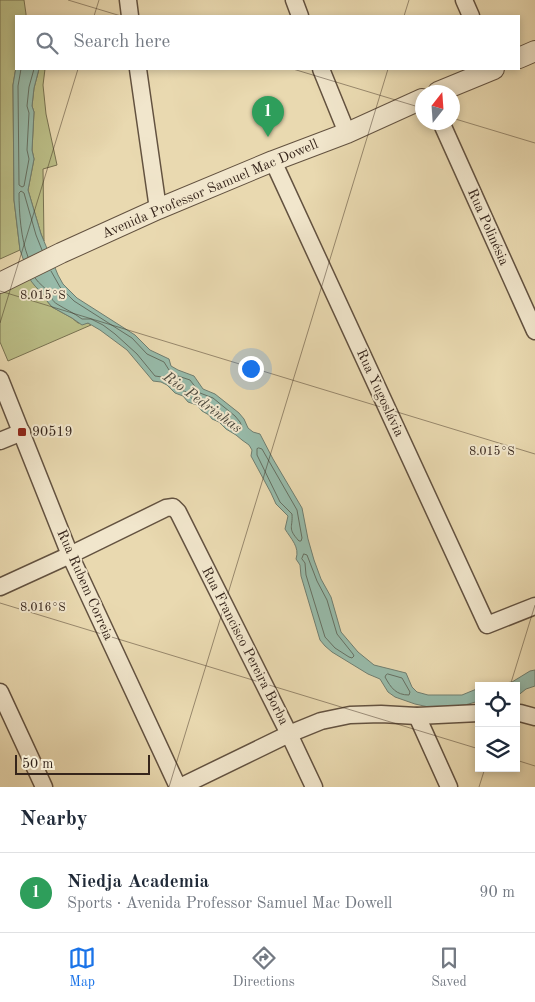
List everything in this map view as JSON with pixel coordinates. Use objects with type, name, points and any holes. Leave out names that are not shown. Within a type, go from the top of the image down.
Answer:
[{"type":"street","points":[[128,0],[130,15]]},
{"type":"street","points":[[294,0],[300,15]]},
{"type":"street","points":[[464,0],[471,15]]},
{"type":"street","points":[[520,58],[535,51]]},
{"type":"street","points":[[138,70],[158,209]]},
{"type":"street","points":[[321,70],[347,133]]},
{"type":"street","points":[[455,85],[491,70]]},
{"type":"street","name":"Avenida Professor Samuel Mac Dowell","points":[[7,279],[61,252],[158,209],[273,161],[347,133],[415,102]]},
{"type":"street","name":"Rua Polinésia","points":[[446,130],[535,331]]},
{"type":"street","name":"Rua Yugoslávia","points":[[273,161],[487,625],[535,606]]},
{"type":"street","name":"Rua Rubem Correia","points":[[0,379],[70,555],[179,787]]},
{"type":"street","points":[[0,441],[22,432]]},
{"type":"street","name":"Rua Francisco Pereira Borba","points":[[70,555],[166,508],[173,507],[178,512],[314,787]]},
{"type":"street","points":[[0,587],[70,555]]},
{"type":"street","points":[[0,692],[44,787]]},
{"type":"street","points":[[179,787],[289,734],[321,721],[350,715],[416,716],[475,713]]},
{"type":"street","points":[[520,713],[535,718]]},
{"type":"street","points":[[416,716],[449,787]]},
{"type":"green space","points":[[0,0],[24,0],[26,15],[15,15],[16,70],[13,85],[14,200],[20,250],[0,259]]},
{"type":"green space","points":[[39,70],[45,70],[43,85],[46,114],[57,165],[43,169],[44,241],[28,190],[34,159],[32,150],[34,112],[32,106]]},
{"type":"green space","points":[[28,272],[35,286],[46,296],[47,301],[52,307],[78,323],[88,323],[91,325],[8,361],[0,342],[0,287]]},
{"type":"water","name":"Rio Pedrinhas","points":[[16,70],[39,70],[32,106],[34,112],[32,150],[34,159],[28,190],[41,234],[63,284],[77,298],[135,335],[150,350],[169,359],[171,366],[194,376],[203,389],[215,394],[239,413],[248,428],[260,434],[302,508],[314,560],[321,579],[331,597],[341,632],[358,652],[374,665],[406,673],[412,687],[417,692],[428,695],[462,695],[475,690],[475,702],[433,708],[395,697],[388,692],[380,679],[368,674],[325,646],[320,640],[301,576],[300,565],[296,559],[296,547],[285,529],[288,516],[276,504],[251,456],[252,450],[249,445],[219,422],[212,419],[197,405],[188,402],[183,396],[175,393],[167,385],[153,381],[127,350],[100,330],[88,323],[82,325],[52,307],[31,281],[20,250],[14,200],[13,85]]},
{"type":"water","points":[[535,670],[535,686],[520,694],[520,682],[512,682]]},
{"type":"place","name":"Niedja Academia","points":[[268,137]]},
{"type":"place","name":"90519","points":[[22,432]]}]
